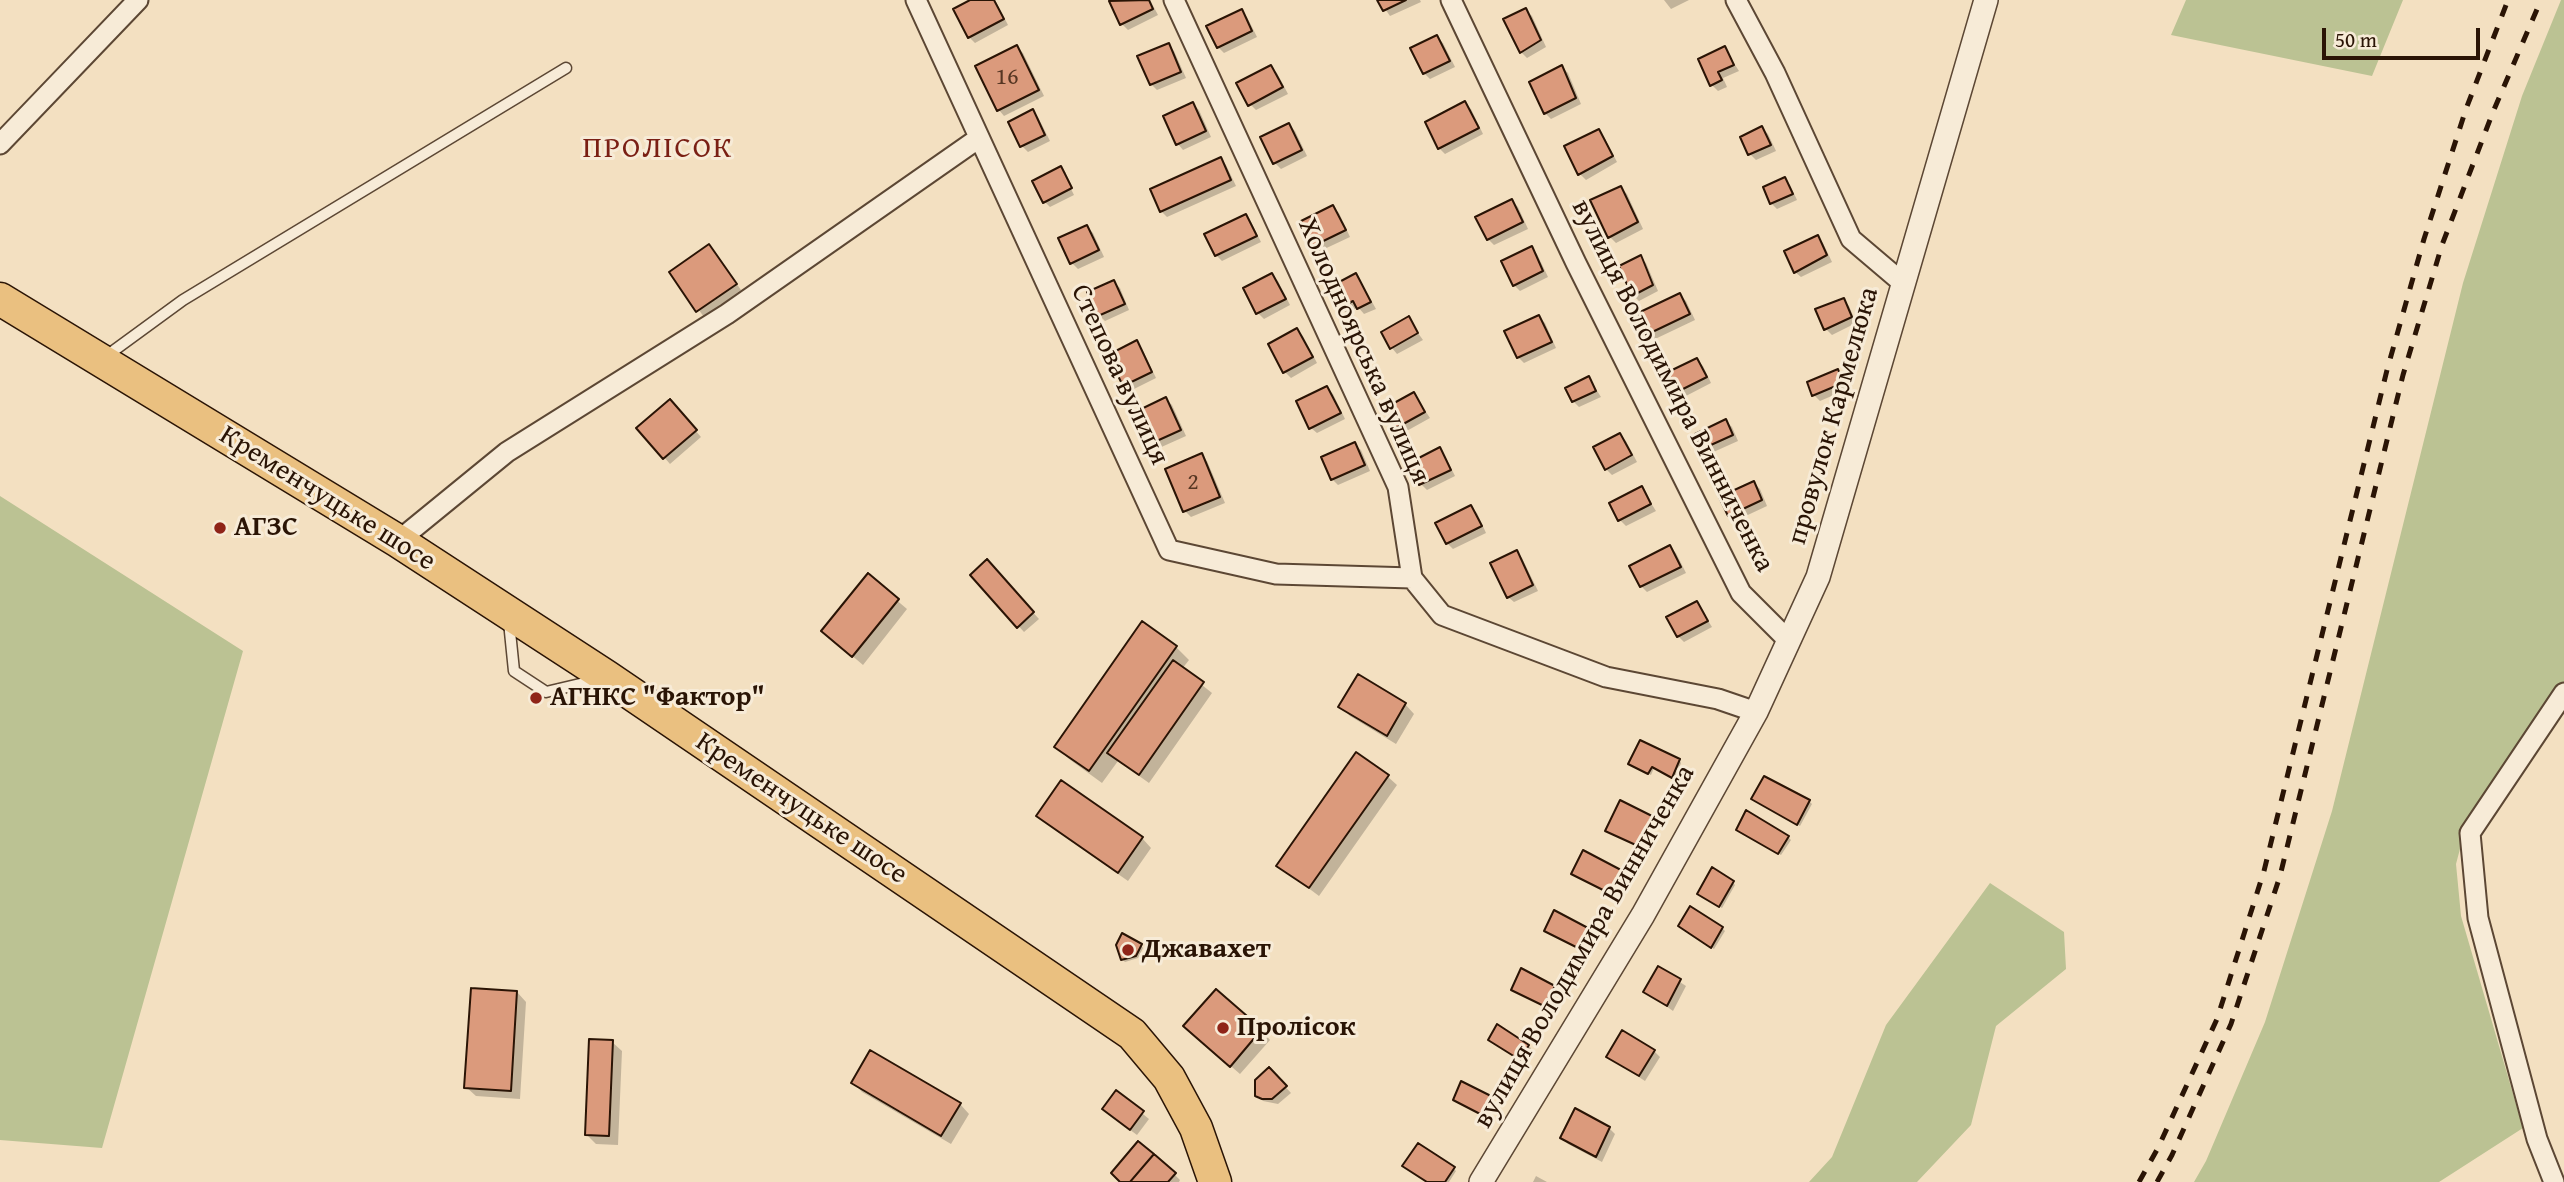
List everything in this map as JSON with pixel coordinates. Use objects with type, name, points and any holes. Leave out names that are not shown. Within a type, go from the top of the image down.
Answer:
[{"type":"highway","name":"Кременчуцьке шосе","points":[[0,299],[398,541],[607,677],[1132,1034],[1168,1078],[1191,1118],[1215,1182]]},
{"type":"street","points":[[0,144],[138,0]]},
{"type":"street","name":"Степова вулиця","points":[[916,0],[1169,550],[1276,574],[1412,578]]},
{"type":"street","name":"Холодноярська вулиця","points":[[1174,0],[1398,487],[1412,578]]},
{"type":"street","name":"вулиця Володимира Винниченка","points":[[1451,0],[1594,299],[1741,593],[1789,640],[1756,712],[1643,915],[1481,1182]]},
{"type":"street","name":"провулок Кармелюка","points":[[1736,0],[1775,74],[1851,239],[1905,284],[1818,577],[1789,640]]},
{"type":"street","points":[[1905,284],[1986,0]]},
{"type":"street","points":[[398,541],[507,452],[727,314],[978,138]]},
{"type":"street","points":[[1412,578],[1442,615],[1606,677],[1718,699],[1756,712]]},
{"type":"street","points":[[2554,1182],[2537,1139],[2478,918],[2470,833],[2564,693]]},
{"type":"lane","points":[[102,360],[183,300],[566,68]]},
{"type":"lane","points":[[509,615],[514,671],[547,692],[607,677]]},
{"type":"green space","points":[[2186,0],[2403,0],[2372,76],[2171,35]]},
{"type":"green space","points":[[2561,0],[2564,0],[2564,682],[2465,830],[2456,864],[2461,916],[2523,1128],[2439,1182],[2194,1182],[2206,1161],[2265,1022],[2332,811],[2463,283],[2522,96]]},
{"type":"green space","points":[[0,496],[243,651],[102,1148],[0,1140]]},
{"type":"green space","points":[[1990,883],[2064,932],[2066,969],[1996,1026],[1971,1125],[1917,1182],[1809,1182],[1832,1157],[1886,1025]]},
{"type":"building","points":[[970,0],[994,0],[1004,19],[968,38],[953,9]]},
{"type":"building","points":[[1149,0],[1153,9],[1120,25],[1109,1]]},
{"type":"building","points":[[1377,0],[1406,0],[1383,11]]},
{"type":"building","points":[[1526,8],[1541,40],[1520,53],[1503,19]]},
{"type":"building","points":[[1242,9],[1252,31],[1217,48],[1206,26]]},
{"type":"building","points":[[1437,35],[1450,61],[1423,74],[1410,48]]},
{"type":"building","points":[[1169,43],[1181,72],[1150,85],[1137,56]]},
{"type":"building","points":[[1017,45],[1039,90],[997,111],[975,66]]},
{"type":"building","points":[[1725,46],[1734,65],[1718,72],[1722,80],[1710,86],[1698,59]]},
{"type":"building","points":[[1271,65],[1283,87],[1248,106],[1236,83]]},
{"type":"building","points":[[1562,65],[1576,98],[1544,114],[1529,82]]},
{"type":"building","points":[[1465,101],[1479,128],[1438,149],[1425,122]]},
{"type":"building","points":[[1193,102],[1206,131],[1176,145],[1163,116]]},
{"type":"building","points":[[1033,109],[1045,135],[1020,147],[1008,122]]},
{"type":"building","points":[[1289,123],[1302,150],[1273,164],[1260,137]]},
{"type":"building","points":[[1762,126],[1771,145],[1748,155],[1740,137]]},
{"type":"building","points":[[1599,129],[1613,156],[1578,175],[1564,146]]},
{"type":"building","points":[[1221,157],[1231,180],[1160,212],[1150,189]]},
{"type":"building","points":[[1061,166],[1072,188],[1043,203],[1032,181]]},
{"type":"building","points":[[1785,177],[1793,194],[1770,204],[1763,187]]},
{"type":"building","points":[[1621,186],[1638,222],[1608,238],[1590,200]]},
{"type":"building","points":[[1512,199],[1523,222],[1487,240],[1475,217]]},
{"type":"building","points":[[1333,205],[1346,230],[1311,247],[1299,222]]},
{"type":"building","points":[[1246,214],[1257,236],[1215,256],[1204,234]]},
{"type":"building","points":[[1087,225],[1099,250],[1070,264],[1058,238]]},
{"type":"building","points":[[1818,235],[1827,255],[1794,273],[1784,251]]},
{"type":"building","points":[[709,244],[737,284],[696,312],[669,272]]},
{"type":"building","points":[[1532,246],[1543,271],[1513,286],[1501,261]]},
{"type":"building","points":[[1641,255],[1653,285],[1632,296],[1619,266]]},
{"type":"building","points":[[1272,273],[1286,299],[1256,314],[1243,288]]},
{"type":"building","points":[[1356,273],[1371,302],[1357,309],[1353,301],[1339,308],[1328,288]]},
{"type":"building","points":[[1114,280],[1125,304],[1098,316],[1087,292]]},
{"type":"building","points":[[1680,293],[1690,314],[1646,335],[1638,313]]},
{"type":"building","points":[[1844,298],[1852,317],[1824,330],[1815,309]]},
{"type":"building","points":[[1539,315],[1552,342],[1517,358],[1504,331]]},
{"type":"building","points":[[1409,316],[1418,333],[1390,349],[1381,332]]},
{"type":"building","points":[[1297,328],[1313,357],[1283,373],[1268,344]]},
{"type":"building","points":[[1137,340],[1152,372],[1123,386],[1108,355]]},
{"type":"building","points":[[1697,358],[1707,377],[1677,392],[1668,372]]},
{"type":"building","points":[[1838,369],[1843,383],[1812,396],[1807,382]]},
{"type":"building","points":[[1589,376],[1596,391],[1572,402],[1565,388]]},
{"type":"building","points":[[1327,386],[1341,413],[1309,429],[1296,401]]},
{"type":"building","points":[[1414,392],[1425,412],[1396,428],[1385,408]]},
{"type":"building","points":[[1166,397],[1181,430],[1150,444],[1135,412]]},
{"type":"building","points":[[670,399],[697,430],[663,459],[636,428]]},
{"type":"building","points":[[1726,419],[1733,435],[1702,449],[1695,434]]},
{"type":"building","points":[[1620,433],[1632,455],[1605,470],[1593,447]]},
{"type":"building","points":[[1355,442],[1365,465],[1331,480],[1321,457]]},
{"type":"building","points":[[1440,447],[1451,470],[1419,485],[1409,463]]},
{"type":"building","points":[[1202,453],[1220,497],[1183,512],[1165,469]]},
{"type":"building","points":[[1754,481],[1762,500],[1728,516],[1719,497]]},
{"type":"building","points":[[1642,486],[1651,504],[1618,521],[1609,503]]},
{"type":"building","points":[[1471,505],[1482,526],[1446,544],[1435,523]]},
{"type":"building","points":[[1670,545],[1681,567],[1640,587],[1629,566]]},
{"type":"building","points":[[1517,550],[1533,585],[1507,598],[1490,563]]},
{"type":"building","points":[[987,559],[1034,612],[1017,628],[970,575]]},
{"type":"building","points":[[868,573],[899,599],[852,657],[821,631]]},
{"type":"building","points":[[1697,601],[1708,621],[1677,637],[1666,617]]},
{"type":"building","points":[[1142,621],[1177,646],[1089,771],[1054,747]]},
{"type":"building","points":[[1173,660],[1204,682],[1139,775],[1107,753]]},
{"type":"building","points":[[1358,674],[1406,703],[1387,736],[1338,707]]},
{"type":"building","points":[[1640,740],[1680,759],[1672,778],[1652,767],[1648,774],[1628,764]]},
{"type":"building","points":[[1356,752],[1389,775],[1309,888],[1276,866]]},
{"type":"building","points":[[1764,776],[1810,800],[1797,825],[1751,799]]},
{"type":"building","points":[[1061,780],[1143,837],[1118,873],[1036,816]]},
{"type":"building","points":[[1620,800],[1652,816],[1638,846],[1605,831]]},
{"type":"building","points":[[1746,810],[1789,836],[1778,854],[1736,830]]},
{"type":"building","points":[[1583,850],[1621,870],[1609,893],[1571,874]]},
{"type":"building","points":[[1712,867],[1734,881],[1719,907],[1697,894]]},
{"type":"building","points":[[1690,906],[1723,927],[1711,948],[1678,926]]},
{"type":"building","points":[[1554,910],[1588,928],[1578,948],[1544,931]]},
{"type":"building","name":"Джавахет","points":[[1122,933],[1142,944],[1136,956],[1121,960],[1116,945]]},
{"type":"building","points":[[1658,966],[1681,979],[1667,1006],[1643,992]]},
{"type":"building","points":[[1521,968],[1555,986],[1544,1006],[1511,990]]},
{"type":"building","points":[[471,988],[517,991],[511,1091],[464,1088]]},
{"type":"building","name":"Пролісок","points":[[1216,989],[1262,1029],[1230,1067],[1183,1026]]},
{"type":"building","points":[[1497,1024],[1529,1045],[1520,1060],[1488,1040]]},
{"type":"building","points":[[1622,1030],[1655,1050],[1639,1076],[1606,1057]]},
{"type":"building","points":[[589,1039],[613,1040],[609,1136],[585,1135]]},
{"type":"building","points":[[870,1050],[961,1103],[941,1136],[851,1083]]},
{"type":"building","points":[[1269,1067],[1287,1086],[1272,1099],[1262,1099],[1255,1096],[1255,1080]]},
{"type":"building","points":[[1461,1081],[1493,1097],[1484,1116],[1453,1100]]},
{"type":"building","points":[[1116,1090],[1144,1111],[1130,1130],[1102,1109]]},
{"type":"building","points":[[1575,1108],[1610,1127],[1596,1157],[1560,1138]]},
{"type":"building","points":[[1138,1141],[1154,1154],[1130,1182],[1120,1182],[1111,1173]]},
{"type":"building","points":[[1418,1143],[1455,1167],[1445,1182],[1427,1182],[1402,1166]]},
{"type":"building","points":[[1154,1154],[1176,1173],[1168,1182],[1130,1182]]},
{"type":"railway","points":[[2139,1182],[2158,1148],[2217,1019],[2264,871],[2387,370],[2424,239],[2466,109],[2508,0]]},
{"type":"railway","points":[[2157,1182],[2172,1155],[2231,1024],[2280,876],[2403,375],[2442,245],[2493,112],[2541,0]]},
{"type":"place","name":"АГЗС","points":[[220,528]]},
{"type":"place","name":"АГНКС \"Фактор\"","points":[[536,698]]},
{"type":"place","name":"Джавахет","points":[[1128,950]]},
{"type":"place","name":"Пролісок","points":[[1223,1028]]},
{"type":"district","name":"ПРОЛІСОК","points":[[658,149]]}]
